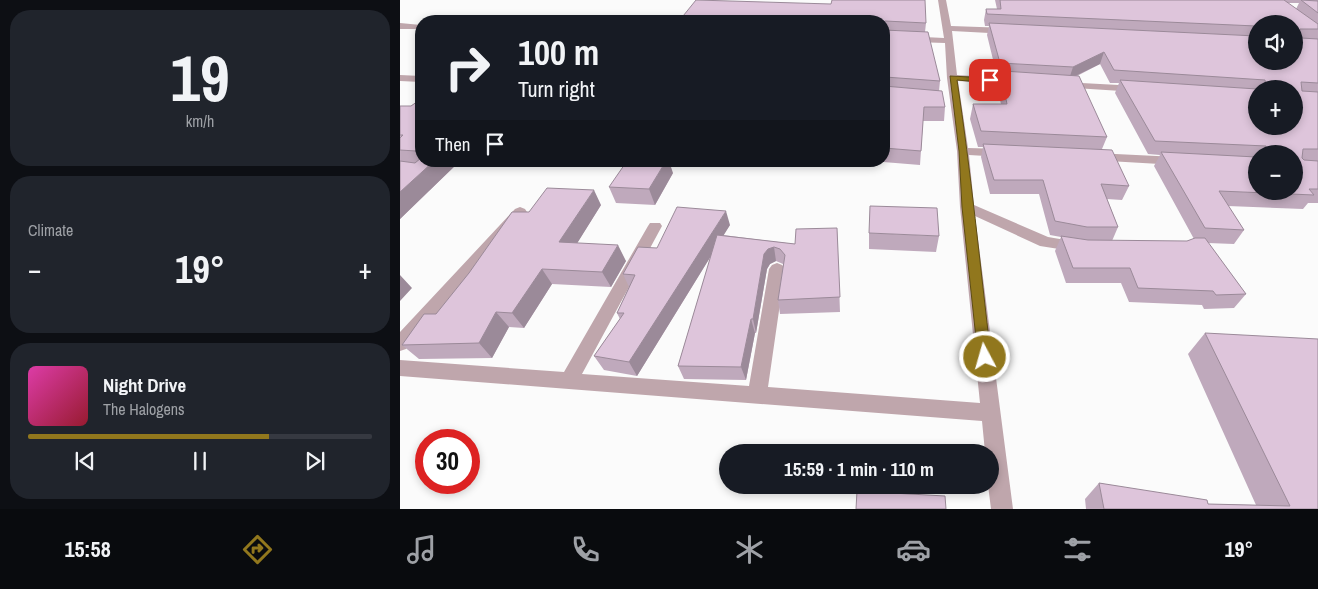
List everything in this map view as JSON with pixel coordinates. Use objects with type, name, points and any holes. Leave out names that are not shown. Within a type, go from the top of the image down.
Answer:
[{"type":"street","points":[[942,0],[948,34],[952,78],[951,100],[963,151],[967,207],[1002,509]]},
{"type":"street","points":[[400,26],[415,27]]},
{"type":"street","points":[[890,38],[1014,31]]},
{"type":"street","points":[[400,78],[415,79]]},
{"type":"street","points":[[952,78],[1031,83]]},
{"type":"street","points":[[1050,84],[1148,90]]},
{"type":"street","points":[[963,151],[1012,153]]},
{"type":"street","points":[[1080,156],[1187,161]]},
{"type":"street","points":[[967,207],[1045,242],[1091,248]]},
{"type":"street","points":[[400,344],[520,212]]},
{"type":"street","points":[[569,380],[655,226]]},
{"type":"street","points":[[757,395],[777,269]]},
{"type":"street","points":[[400,368],[991,413]]},
{"type":"building","points":[[696,0],[831,4],[832,0],[925,0],[926,23],[890,21],[890,15],[684,15]]},
{"type":"building","points":[[1000,0],[1284,0],[1318,24],[1318,29],[1303,29],[1303,15],[1248,15],[1248,26],[987,14],[986,9],[1001,9]]},
{"type":"building","points":[[1301,0],[1318,1],[1318,13]]},
{"type":"building","points":[[989,23],[1248,36],[1248,70],[1303,70],[1303,38],[1318,39],[1318,83],[1303,82],[1303,80],[1265,80],[1114,70],[1104,52],[1073,67],[1000,63]]},
{"type":"building","points":[[890,30],[928,32],[940,81],[890,77]]},
{"type":"building","points":[[1003,71],[1079,76],[1107,137],[981,131],[973,104],[1007,104],[1002,81],[1006,82]]},
{"type":"building","points":[[1120,80],[1248,88],[1248,135],[1303,135],[1303,91],[1318,92],[1318,149],[1303,149],[1303,145],[1248,145],[1155,141]]},
{"type":"building","points":[[890,87],[942,91],[945,107],[924,107],[921,151],[890,148]]},
{"type":"building","points":[[415,103],[415,151],[400,150],[400,138],[403,135],[400,135],[400,106],[411,106]]},
{"type":"building","points":[[983,144],[1112,150],[1129,186],[1101,184],[1118,227],[1087,227],[1055,221],[1043,180],[994,180]]},
{"type":"building","points":[[1161,152],[1248,157],[1248,192],[1219,191],[1244,230],[1205,228]]},
{"type":"building","points":[[1303,159],[1318,161],[1318,189],[1309,189],[1314,195],[1303,195]]},
{"type":"building","points":[[400,161],[415,163],[415,167],[427,167],[400,192]]},
{"type":"building","points":[[623,167],[662,167],[649,189],[609,187]]},
{"type":"building","points":[[547,188],[594,190],[559,242],[618,245],[602,272],[542,269],[512,313],[496,312],[479,343],[402,345],[424,314],[436,314],[469,273],[512,212],[529,212]]},
{"type":"building","points":[[870,206],[937,208],[939,236],[869,233]]},
{"type":"building","points":[[677,207],[726,211],[629,362],[594,356],[624,313],[617,313],[635,275],[623,274],[638,247],[657,248]]},
{"type":"building","points":[[837,228],[840,297],[778,300],[785,255],[780,249],[774,247],[768,249],[764,254],[753,319],[751,319],[741,367],[678,366],[717,235],[795,244],[796,229]]},
{"type":"building","points":[[1061,236],[1088,240],[1187,241],[1195,238],[1205,238],[1246,294],[1216,295],[1213,291],[1138,288],[1130,268],[1073,268]]},
{"type":"building","points":[[1205,333],[1318,339],[1318,509],[1104,509],[1099,483],[1207,500],[1208,504],[1290,506]]},
{"type":"building","points":[[857,494],[910,494],[945,496],[946,509],[856,509]]},
{"type":"route","points":[[985,357],[967,207],[963,151],[952,78],[990,80]]}]
